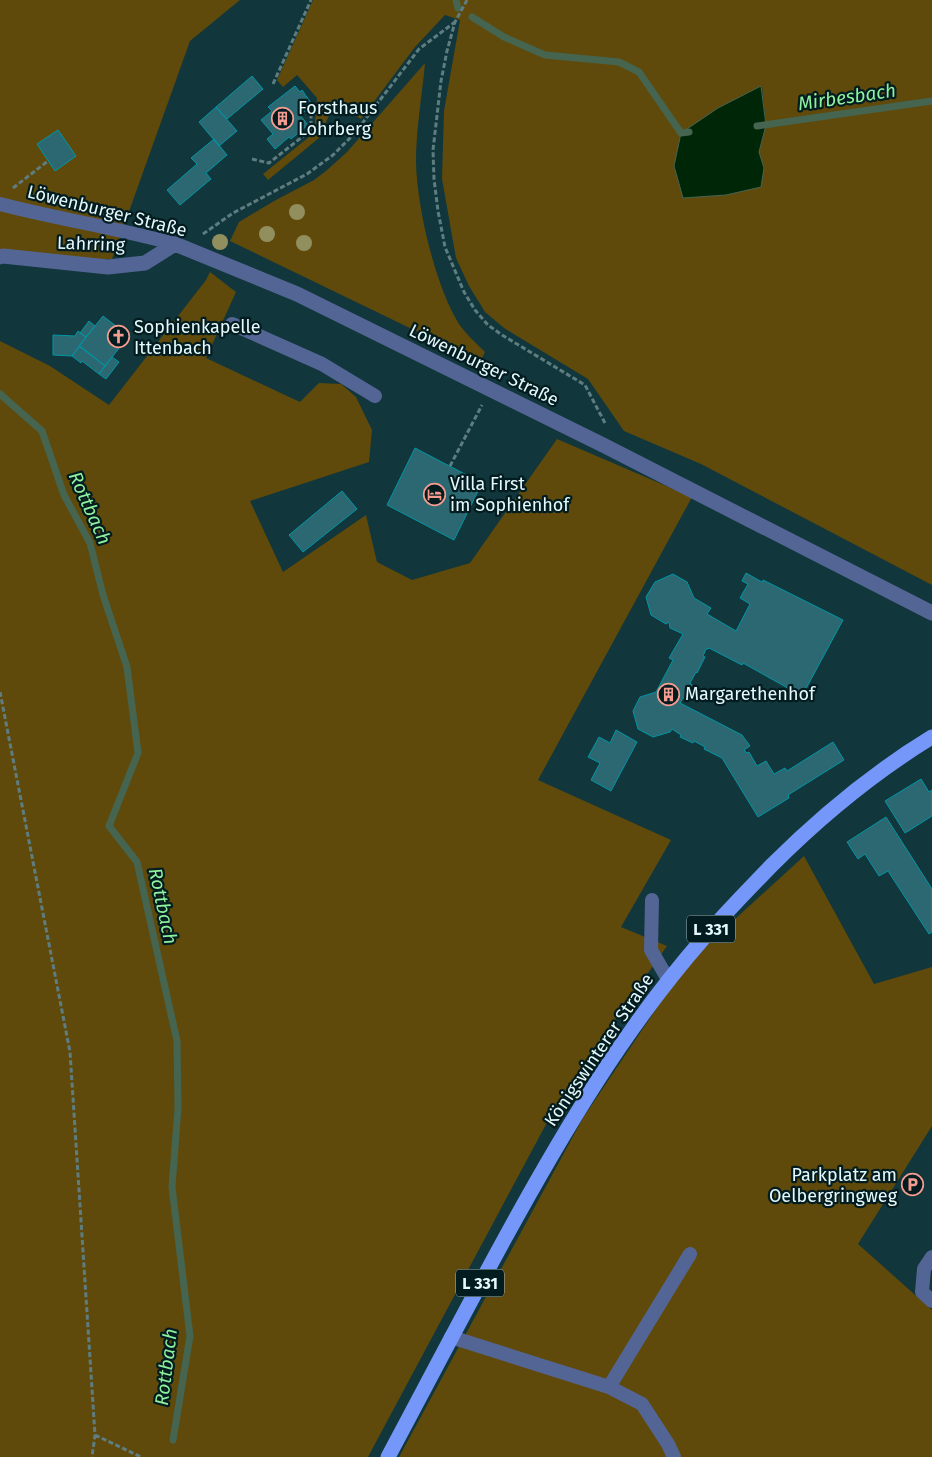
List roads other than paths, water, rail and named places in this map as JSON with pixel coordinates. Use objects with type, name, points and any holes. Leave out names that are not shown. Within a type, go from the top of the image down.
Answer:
[{"type":"main road","name":"Königswinterer Straße","points":[[388,1457],[450,1337],[577,1112],[626,1039],[669,981],[701,941],[791,846],[876,774],[932,737]]},
{"type":"street","name":"Lahrring","points":[[0,257],[108,267],[145,263],[179,246]]},
{"type":"street","name":"Löwenburger Straße","points":[[179,246],[297,294],[418,360],[603,445],[932,613]]},
{"type":"lane","name":"Löwenburger Straße","points":[[0,204],[38,214],[136,234],[179,246]]},
{"type":"lane","points":[[232,324],[322,364],[375,396]]},
{"type":"lane","points":[[652,900],[651,950],[669,981]]},
{"type":"lane","points":[[609,1388],[690,1254]]},
{"type":"lane","points":[[932,1257],[924,1269],[922,1292],[932,1301]]},
{"type":"lane","points":[[450,1337],[609,1388],[642,1404],[668,1444],[674,1457]]},
{"type":"waterway","name":"Mirbesbach","points":[[456,0],[458,8]]},
{"type":"waterway","name":"Mirbesbach","points":[[472,17],[504,37],[545,55],[619,62],[639,72],[681,133],[689,132]]},
{"type":"waterway","name":"Mirbesbach","points":[[757,126],[932,101]]},
{"type":"waterway","name":"Rottbach","points":[[0,394],[42,431],[64,495],[90,543],[103,595],[127,667],[138,753],[109,826],[137,862],[177,1041],[178,1108],[172,1187],[190,1336],[173,1440]]},
{"type":"place","name":"Forsthaus Lohrberg","points":[[282,118]]},
{"type":"place","name":"Sophienkapelle Ittenbach","points":[[118,337]]},
{"type":"place","name":"Villa First im Sophienhof","points":[[434,494]]},
{"type":"place","name":"Margarethenhof","points":[[669,694]]},
{"type":"place","name":"Parkplatz am Oelbergringweg","points":[[913,1185]]}]
